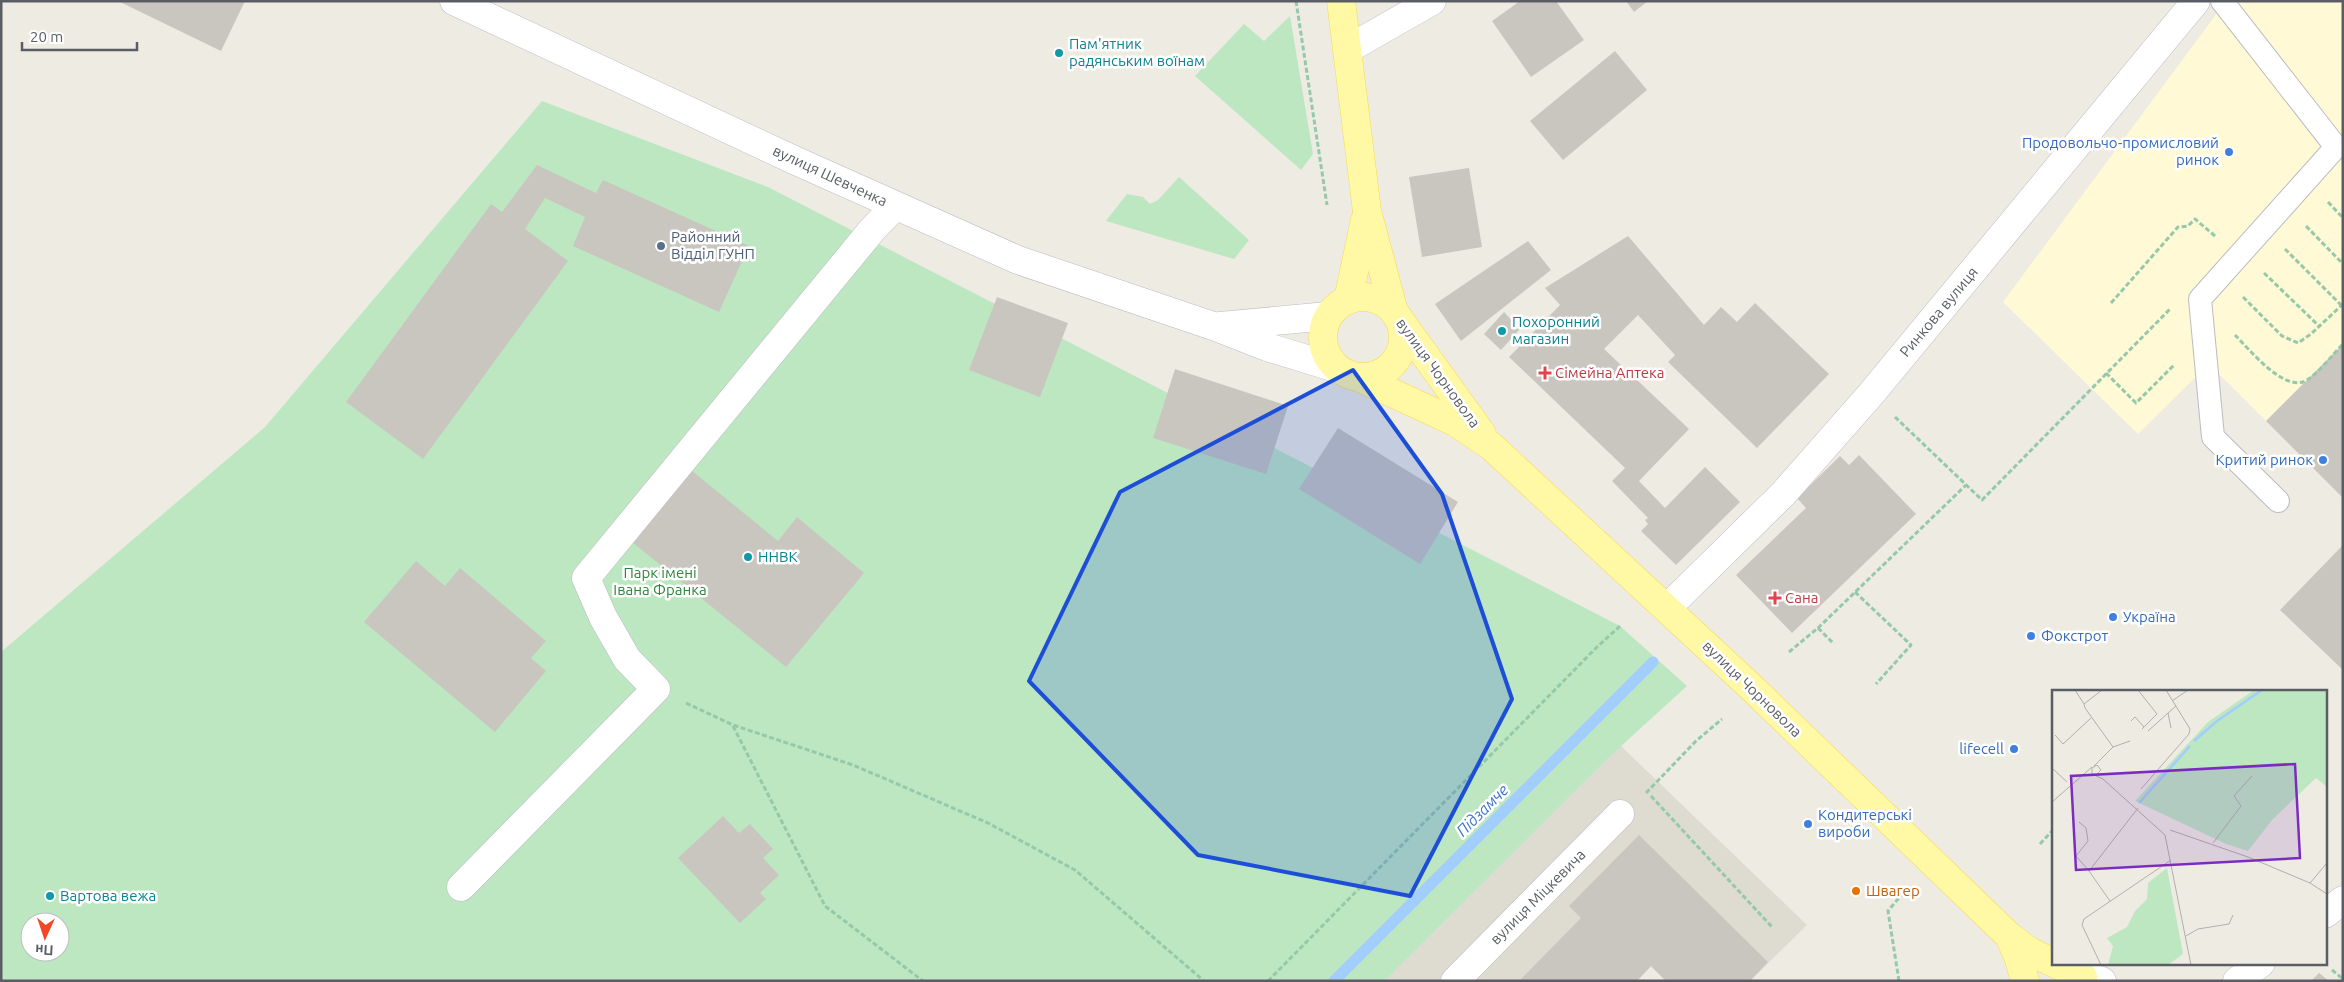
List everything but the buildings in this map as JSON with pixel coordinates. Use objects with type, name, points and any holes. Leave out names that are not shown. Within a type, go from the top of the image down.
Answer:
[{"type":"main road","name":"вулиця Чорновола","points":[[1341,1],[1367,211],[1394,312],[1491,446]]},
{"type":"main road","name":"вулиця Чорновола","points":[[1338,308],[1367,211]]},
{"type":"main road","points":[[1360,297],[1373,299],[1385,304],[1394,312],[1403,336],[1398,356],[1385,371],[1373,376],[1348,373],[1329,360],[1322,338],[1323,327],[1338,308],[1360,297]]},
{"type":"main road","name":"вулиця Чорновола","points":[[1348,373],[1456,422],[1491,446],[1666,608],[2009,936],[2029,951],[2052,962]]},
{"type":"main road","name":"вулиця Чорновола","points":[[2009,936],[2019,958],[2025,981]]},
{"type":"main road","name":"вулиця Чорновола","points":[[2056,964],[2089,980]]},
{"type":"street","name":"вулиця Шевченка","points":[[454,1],[895,206],[1018,260],[1216,327],[1267,347],[1348,373]]},
{"type":"street","points":[[1348,49],[1432,1]]},
{"type":"street","name":"Ринкова вулиця","points":[[1666,608],[1783,494],[1871,394],[2196,1]]},
{"type":"street","points":[[461,887],[656,689],[628,659],[603,617],[586,578],[866,238],[895,206]]},
{"type":"street","name":"вулиця Шевченка","points":[[1216,327],[1338,308]]},
{"type":"street","name":"вулиця Міцкевича","points":[[1455,981],[1620,814]]},
{"type":"street","points":[[2326,913],[2343,900]]},
{"type":"lane","points":[[2222,1],[2336,147],[2200,298],[2213,437],[2278,501]]},
{"type":"path","points":[[1296,1],[1327,205]]},
{"type":"path","points":[[2285,204],[2343,264]]},
{"type":"path","points":[[2112,303],[2178,226],[2188,226],[2195,219],[2240,254],[2319,326]]},
{"type":"path","points":[[2221,275],[2282,336],[2298,342],[2342,305],[2264,228]]},
{"type":"path","points":[[1871,394],[1982,500],[2176,303],[2200,298],[2281,379],[2297,383],[2306,381],[2343,344]]},
{"type":"path","points":[[2106,373],[2136,403],[2204,335]]},
{"type":"path","points":[[1789,652],[1818,628],[1966,485]]},
{"type":"path","points":[[1855,592],[1911,645],[1876,684]]},
{"type":"path","points":[[1268,981],[1591,653],[1620,626]]},
{"type":"path","points":[[1818,628],[1834,644]]},
{"type":"path","points":[[656,689],[733,725],[853,765],[988,823],[1075,870],[1204,981]]},
{"type":"path","points":[[1722,719],[1696,741],[1647,792],[1772,927]]},
{"type":"path","points":[[733,725],[825,906],[923,981]]},
{"type":"path","points":[[2040,844],[2052,831]]},
{"type":"path","points":[[1898,981],[1888,912],[1908,886]]},
{"type":"path","points":[[2332,970],[2343,980]]},
{"type":"highlighted area","points":[[1353,370],[1442,494],[1512,699],[1410,896],[1198,855],[1029,681],[1120,492]]},
{"type":"shaded area","name":"Продовольчо-промисловий ринок","points":[[2226,1],[2343,1],[2343,344],[2266,421],[2209,364],[2138,434],[2003,302]]},
{"type":"shaded area","points":[[1595,721],[1807,925],[1750,981],[1666,981],[1651,966],[1637,981],[1334,981]]},
{"type":"green space","points":[[1290,16],[1313,154],[1301,170],[1195,76],[1244,24],[1264,41]]},
{"type":"green space","name":"Парк імені Івана Франка","points":[[542,101],[768,187],[1620,626],[1687,686],[1608,758],[1384,981],[1,981],[1,652],[265,427]]},
{"type":"green space","points":[[1179,177],[1249,240],[1234,259],[1106,221],[1127,194],[1143,197],[1150,204],[1158,200]]},
{"type":"waterway","name":"Підзамче","points":[[1334,981],[1653,662]]},
{"type":"place","name":"Пам'ятник радянським воїнам","points":[[1059,53]]},
{"type":"place","name":"Продовольчо-промисловий ринок","points":[[2229,152]]},
{"type":"place","name":"Районний Відділ ГУНП","points":[[661,246]]},
{"type":"place","name":"Похоронний магазин","points":[[1502,331]]},
{"type":"place","name":"Сімейна Аптека","points":[[1545,373]]},
{"type":"place","name":"Критий ринок","points":[[2323,460]]},
{"type":"place","name":"ННВК","points":[[748,557]]},
{"type":"place","name":"Сана","points":[[1775,598]]},
{"type":"place","name":"Україна","points":[[2113,617]]},
{"type":"place","name":"Фокстрот","points":[[2031,636]]},
{"type":"place","name":"lifecell","points":[[2014,749]]},
{"type":"place","name":"Кондитерські вироби","points":[[1808,824]]},
{"type":"place","name":"Швагер","points":[[1856,891]]},
{"type":"place","name":"Вартова вежа","points":[[50,896]]}]
